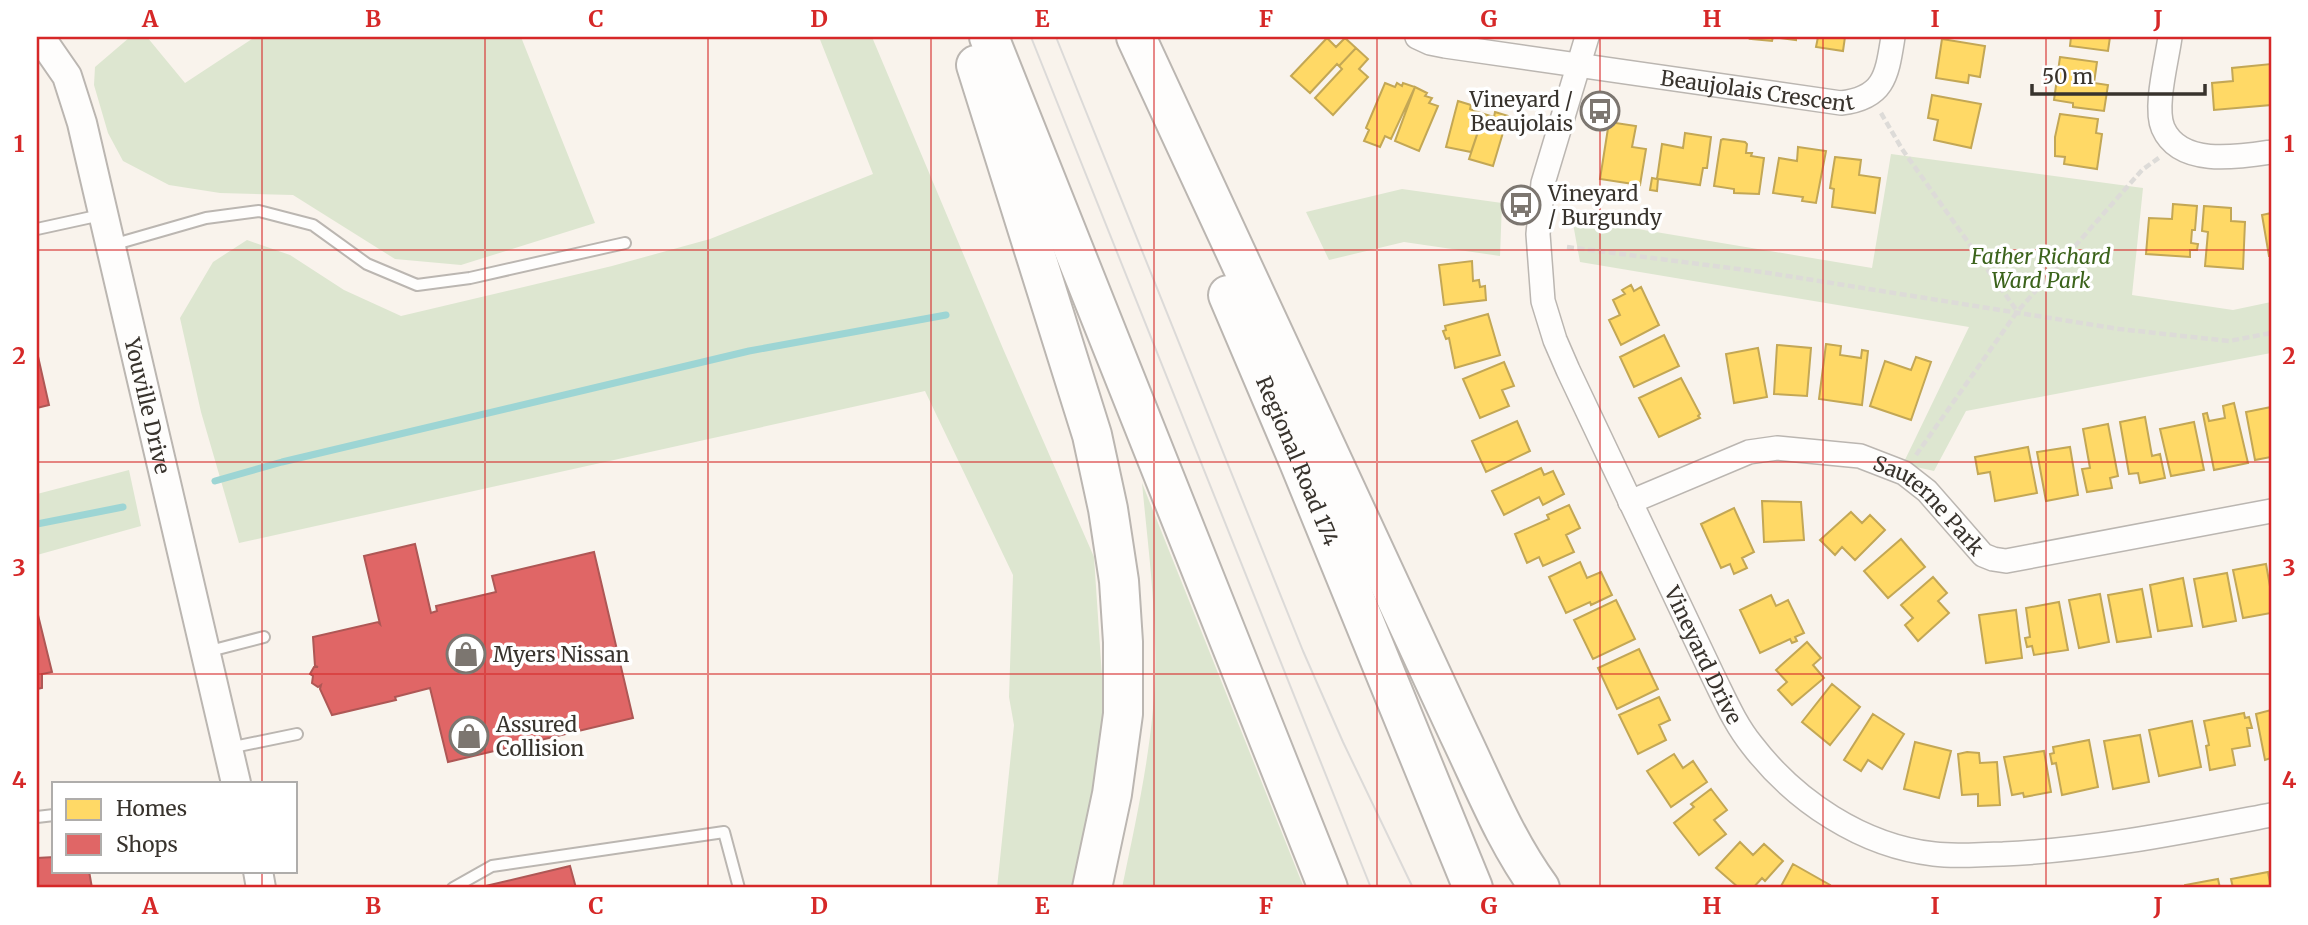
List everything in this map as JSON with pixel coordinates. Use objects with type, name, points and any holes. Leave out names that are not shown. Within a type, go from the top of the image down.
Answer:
[{"type":"highway","points":[[967,37],[1092,435],[1108,509],[1119,581],[1123,642],[1123,714],[1112,794],[1092,888]]},
{"type":"highway","points":[[989,37],[1328,888]]},
{"type":"highway","name":"Regional Road 174","points":[[1118,37],[1299,462],[1473,888]]},
{"type":"highway","points":[[1136,37],[1459,734],[1498,815],[1540,888]]},
{"type":"street","name":"Youville Drive","points":[[40,37],[67,76],[82,123],[236,782]]},
{"type":"street","name":"Beaujolais Crescent","points":[[1417,37],[1445,46],[1841,103],[1857,101],[1871,95],[1882,83],[1888,71],[1893,37]]},
{"type":"street","name":"Vineyard Drive","points":[[1587,37],[1544,183],[1538,234],[1543,302],[1568,370],[1630,502],[1737,723],[1766,763],[1786,783],[1833,819],[1879,840],[1933,854],[2028,853],[2118,844],[2271,815]]},
{"type":"street","points":[[2170,37],[2160,105],[2162,127],[2174,145],[2200,155],[2246,156],[2271,152]]},
{"type":"street","name":"Sauterne Park","points":[[1630,502],[1749,452],[1777,448],[1860,456],[1904,473],[1927,491],[1983,555],[2006,561],[2271,511]]},
{"type":"lane","points":[[112,245],[206,218],[259,211],[313,225],[367,264],[416,285],[470,278],[625,243]]},
{"type":"lane","points":[[37,229],[104,214]]},
{"type":"lane","points":[[204,652],[264,638]]},
{"type":"lane","points":[[226,749],[298,734]]},
{"type":"lane","points":[[453,888],[492,866],[724,832],[739,888]]},
{"type":"path","points":[[1871,95],[1902,149],[2017,312]]},
{"type":"path","points":[[1904,473],[2017,312],[2142,170],[2174,145]]},
{"type":"path","points":[[1567,247],[1769,273],[2119,329],[2229,341],[2271,334]]},
{"type":"green space","points":[[130,37],[147,37],[185,83],[255,37],[521,37],[595,223],[461,265],[395,259],[293,195],[220,193],[169,185],[123,161],[108,133],[94,85],[95,67]]},
{"type":"green space","points":[[819,37],[872,37],[1094,557],[1105,722],[1090,813],[1071,888],[997,888],[1014,725],[1009,697],[1013,575],[925,391],[239,543],[201,412],[180,318],[213,262],[247,240],[290,255],[344,290],[401,316],[612,266],[710,239],[873,174]]},
{"type":"green space","name":"Father Richard Ward Park","points":[[1891,154],[2143,188],[2132,295],[2233,310],[2271,302],[2271,353],[1966,411],[1934,471],[1903,464],[1969,327],[1580,262],[1572,218],[1872,268]]},
{"type":"green space","points":[[1402,189],[1502,203],[1500,256],[1404,242],[1329,260],[1306,212]]},
{"type":"green space","points":[[129,470],[141,526],[37,555],[37,494]]},
{"type":"green space","points":[[1142,483],[1304,888],[1122,888],[1146,767],[1155,674],[1153,604]]},
{"type":"building: Homes","points":[[1773,37],[1772,41],[1750,39]]},
{"type":"building: Homes","points":[[1773,37],[1796,37],[1796,40]]},
{"type":"building: Homes","points":[[1818,37],[1845,37],[1843,51],[1816,47]]},
{"type":"building: Homes","points":[[2071,37],[2110,37],[2108,51],[2070,46]]},
{"type":"building: Homes","points":[[1327,38],[1336,47],[1345,38],[1356,48],[1310,93],[1291,76]]},
{"type":"building: Homes","points":[[1942,39],[1985,46],[1980,77],[1969,75],[1968,83],[1936,78]]},
{"type":"building: Homes","points":[[1356,48],[1368,59],[1359,69],[1368,77],[1333,115],[1315,98],[1342,69],[1339,66]]},
{"type":"building: Homes","points":[[2060,57],[2097,62],[2094,83],[2108,85],[2104,111],[2073,107],[2073,103],[2054,100]]},
{"type":"building: Homes","points":[[2271,64],[2271,105],[2214,110],[2212,83],[2233,81],[2232,68]]},
{"type":"building: Homes","points":[[1385,83],[1395,87],[1397,83],[1402,86],[1403,83],[1415,87],[1391,139],[1385,136],[1380,147],[1364,141],[1369,130],[1366,128]]},
{"type":"building: Homes","points":[[1415,87],[1427,93],[1425,96],[1432,98],[1429,103],[1438,106],[1419,151],[1395,141]]},
{"type":"building: Homes","points":[[1932,95],[1981,104],[1971,148],[1934,140],[1938,120],[1928,118]]},
{"type":"building: Homes","points":[[1458,101],[1471,105],[1470,109],[1484,114],[1471,152],[1446,147]]},
{"type":"building: Homes","points":[[1495,112],[1508,116],[1493,166],[1469,159],[1484,114],[1494,117]]},
{"type":"building: Homes","points":[[2060,114],[2098,119],[2096,133],[2102,134],[2097,169],[2064,164],[2065,157],[2055,156],[2055,137]]},
{"type":"building: Homes","points":[[1609,122],[1636,126],[1632,147],[1646,149],[1640,185],[1600,179]]},
{"type":"building: Homes","points":[[1685,133],[1711,137],[1707,168],[1703,168],[1700,185],[1658,179],[1657,191],[1650,190],[1652,178],[1657,179],[1662,144],[1683,148]]},
{"type":"building: Homes","points":[[1723,139],[1745,142],[1746,153],[1764,158],[1759,194],[1734,193],[1734,189],[1714,186]]},
{"type":"building: Homes","points":[[1798,147],[1826,151],[1816,203],[1802,201],[1803,197],[1773,193],[1779,158],[1797,161]]},
{"type":"building: Homes","points":[[1835,157],[1861,160],[1859,175],[1880,178],[1875,213],[1832,207],[1834,189],[1830,188]]},
{"type":"building: Homes","points":[[2173,204],[2197,206],[2191,243],[2198,244],[2197,250],[2190,250],[2190,257],[2146,254],[2149,218],[2172,219]]},
{"type":"building: Homes","points":[[2204,206],[2231,208],[2231,221],[2245,222],[2243,269],[2205,266],[2208,232],[2202,231]]},
{"type":"building: Homes","points":[[2271,213],[2271,256],[2269,256],[2262,215]]},
{"type":"building: Homes","points":[[1472,261],[1473,281],[1479,280],[1480,287],[1485,286],[1486,300],[1444,305],[1439,265]]},
{"type":"building: Homes","points":[[1631,285],[1634,291],[1641,287],[1659,325],[1621,345],[1609,320],[1620,315],[1613,300],[1625,294],[1622,290]]},
{"type":"building: Homes","points":[[1488,314],[1500,355],[1455,368],[1449,338],[1446,339],[1443,331],[1446,330],[1445,326]]},
{"type":"building: Homes","points":[[1664,335],[1679,366],[1634,387],[1620,357]]},
{"type":"building: Homes","points":[[1826,344],[1841,346],[1840,355],[1861,358],[1862,350],[1868,351],[1862,405],[1819,399]]},
{"type":"building: Homes","points":[[1777,345],[1811,348],[1807,396],[1774,394]]},
{"type":"building: Homes","points":[[1758,348],[1767,397],[1734,403],[1726,354]]},
{"type":"building: Homes","points":[[1916,357],[1931,362],[1911,420],[1870,406],[1885,361],[1911,370]]},
{"type":"building: Homes","points":[[1504,362],[1514,386],[1502,390],[1509,406],[1480,418],[1463,379]]},
{"type":"building: Homes","points":[[1681,378],[1700,418],[1659,437],[1639,398]]},
{"type":"building: Homes","points":[[2234,403],[2248,463],[2214,470],[2203,414],[2207,413],[2209,421],[2225,418],[2223,406]]},
{"type":"building: Homes","points":[[2271,407],[2271,457],[2255,460],[2246,412]]},
{"type":"building: Homes","points":[[2145,417],[2152,456],[2160,454],[2165,478],[2140,483],[2138,473],[2129,474],[2120,422]]},
{"type":"building: Homes","points":[[1517,421],[1530,451],[1486,472],[1472,441]]},
{"type":"building: Homes","points":[[2194,422],[2204,470],[2171,476],[2160,429]]},
{"type":"building: Homes","points":[[2108,424],[2118,476],[2110,478],[2112,488],[2087,492],[2082,469],[2090,468],[2083,429]]},
{"type":"building: Homes","points":[[2028,447],[2037,493],[1995,501],[1990,472],[1978,474],[1975,457]]},
{"type":"building: Homes","points":[[2070,447],[2078,495],[2046,501],[2037,452]]},
{"type":"building: Homes","points":[[1541,468],[1544,475],[1553,471],[1564,494],[1543,505],[1539,497],[1504,515],[1492,491]]},
{"type":"building: Homes","points":[[1762,501],[1801,502],[1804,540],[1764,542]]},
{"type":"building: Homes","points":[[1569,505],[1580,528],[1566,535],[1574,552],[1543,566],[1539,557],[1527,563],[1515,534],[1549,519],[1547,515]]},
{"type":"building: Homes","points":[[1734,508],[1754,552],[1742,558],[1747,568],[1734,574],[1730,564],[1721,568],[1701,524]]},
{"type":"building: Homes","points":[[1851,512],[1862,523],[1870,515],[1885,530],[1855,560],[1842,547],[1835,555],[1820,540]]},
{"type":"building: Homes","points":[[1901,539],[1925,567],[1888,598],[1864,571]]},
{"type":"building: Homes","points":[[1580,562],[1587,578],[1601,572],[1612,595],[1566,613],[1549,577]]},
{"type":"building: Homes","points":[[2266,564],[2271,592],[2271,613],[2243,618],[2233,570]]},
{"type":"building: Homes","points":[[2227,573],[2236,621],[2203,627],[2194,579]]},
{"type":"building: Homes","points":[[1933,577],[1947,593],[1938,601],[1949,613],[1918,641],[1905,625],[1913,618],[1901,605]]},
{"type":"building: Homes","points":[[2183,578],[2192,626],[2158,631],[2150,585]]},
{"type":"building: Homes","points":[[2142,589],[2151,637],[2117,642],[2108,595]]},
{"type":"building: Homes","points":[[2100,594],[2109,642],[2079,648],[2069,600]]},
{"type":"building: Homes","points":[[1771,595],[1776,606],[1788,600],[1804,633],[1795,637],[1797,641],[1792,643],[1790,639],[1760,653],[1740,610]]},
{"type":"building: Homes","points":[[1616,600],[1635,639],[1593,659],[1574,620]]},
{"type":"building: Homes","points":[[2059,602],[2068,650],[2034,655],[2032,646],[2027,647],[2025,638],[2030,637],[2026,608]]},
{"type":"building: Homes","points":[[2016,610],[2022,658],[1986,663],[1979,615]]},
{"type":"building: Homes","points":[[1807,642],[1821,658],[1813,665],[1824,678],[1792,705],[1778,690],[1787,682],[1776,670]]},
{"type":"building: Homes","points":[[1639,649],[1658,689],[1617,709],[1598,668]]},
{"type":"building: Homes","points":[[1832,684],[1860,707],[1830,745],[1802,722]]},
{"type":"building: Homes","points":[[1659,697],[1670,720],[1659,725],[1666,740],[1638,754],[1619,715]]},
{"type":"building: Homes","points":[[2271,710],[2271,758],[2265,760],[2256,714]]},
{"type":"building: Homes","points":[[2244,713],[2245,718],[2249,717],[2252,728],[2247,728],[2250,746],[2232,749],[2235,765],[2210,770],[2204,721]]},
{"type":"building: Homes","points":[[1873,714],[1904,734],[1882,769],[1868,760],[1861,771],[1844,760]]},
{"type":"building: Homes","points":[[2192,721],[2201,767],[2159,776],[2149,730]]},
{"type":"building: Homes","points":[[2140,735],[2149,782],[2113,789],[2104,741]]},
{"type":"building: Homes","points":[[2089,740],[2098,787],[2062,795],[2056,763],[2052,764],[2050,754],[2054,753],[2053,747]]},
{"type":"building: Homes","points":[[1915,742],[1951,751],[1939,798],[1904,789]]},
{"type":"building: Homes","points":[[2044,751],[2051,792],[2024,797],[2023,793],[2012,795],[2004,757]]},
{"type":"building: Homes","points":[[1979,753],[1980,763],[1997,762],[2000,805],[1978,806],[1978,794],[1962,795],[1958,754]]},
{"type":"building: Homes","points":[[1674,754],[1683,768],[1693,761],[1707,782],[1671,807],[1647,771]]},
{"type":"building: Homes","points":[[1711,789],[1727,810],[1714,820],[1726,834],[1699,855],[1674,823],[1694,807],[1691,804]]},
{"type":"building: Homes","points":[[1740,842],[1753,855],[1764,844],[1783,861],[1765,881],[1762,878],[1753,888],[1739,888],[1716,868]]},
{"type":"building: Homes","points":[[1793,864],[1830,885],[1829,888],[1780,888]]},
{"type":"building: Homes","points":[[2268,872],[2271,888],[2233,888],[2231,879]]},
{"type":"building: Homes","points":[[2218,879],[2220,888],[2185,888],[2185,885]]},
{"type":"building: Shops","points":[[37,352],[49,405],[37,408]]},
{"type":"building: Shops","name":"Myers Nissan","points":[[415,544],[431,613],[437,611],[436,606],[496,592],[492,576],[594,552],[633,718],[448,762],[430,688],[395,697],[396,700],[332,715],[320,689],[321,685],[318,687],[312,683],[313,676],[310,674],[314,667],[318,667],[315,666],[313,637],[378,622],[380,624],[364,556]]},
{"type":"building: Shops","points":[[37,611],[52,672],[42,674],[42,688],[37,689]]},
{"type":"building: Shops","points":[[52,857],[52,872],[89,872],[92,888],[37,888],[37,858]]},
{"type":"building: Shops","points":[[570,866],[576,888],[477,888]]},
{"type":"waterway","points":[[215,481],[282,462],[749,351],[946,315]]},
{"type":"waterway","points":[[37,524],[123,507]]},
{"type":"tram line","points":[[1031,37],[1371,888]]},
{"type":"tram line","points":[[1056,37],[1303,651],[1413,888]]},
{"type":"place","name":"Vineyard / Beaujolais","points":[[1600,111]]},
{"type":"place","name":"Vineyard / Burgundy","points":[[1521,205]]},
{"type":"place","name":"Myers Nissan","points":[[466,654]]},
{"type":"place","name":"Assured Collision","points":[[469,736]]}]
